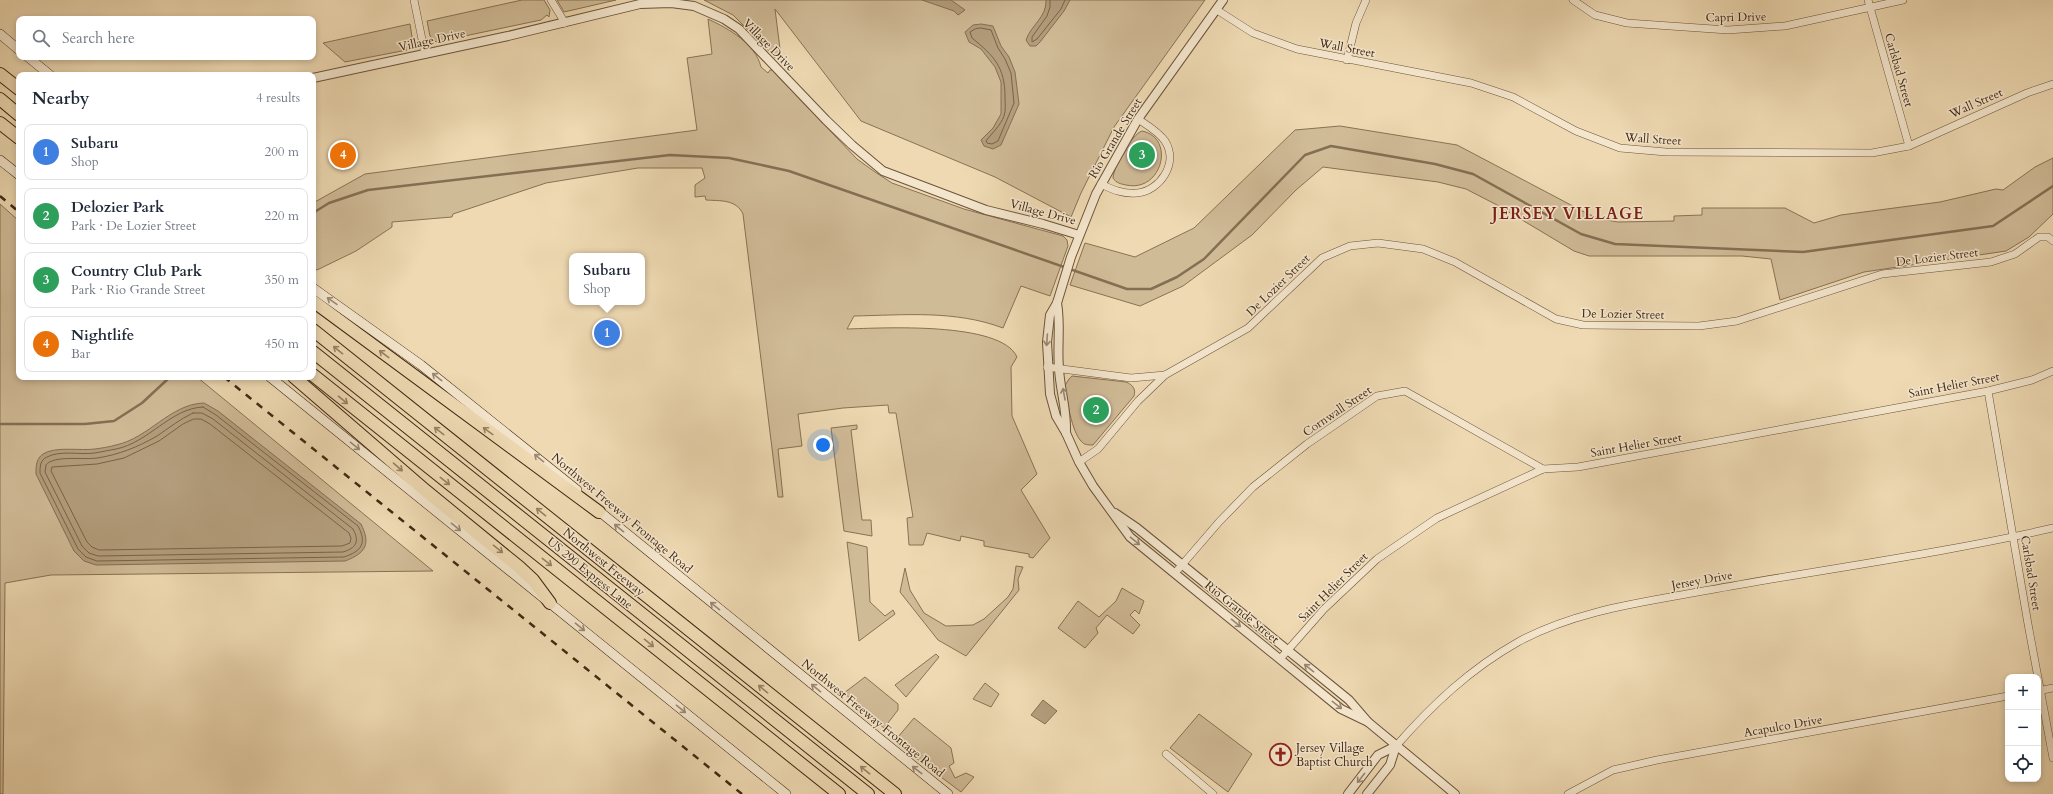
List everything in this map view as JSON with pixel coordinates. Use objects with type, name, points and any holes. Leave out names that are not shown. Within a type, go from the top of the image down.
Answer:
[{"type":"highway","points":[[0,74],[16,87]]},
{"type":"highway","points":[[0,99],[16,112]]},
{"type":"highway","points":[[0,123],[16,136]]},
{"type":"highway","points":[[316,303],[599,512]]},
{"type":"highway","name":"Northwest Freeway","points":[[316,332],[895,794]]},
{"type":"highway","name":"US 290 Express Lane","points":[[316,354],[868,794]]},
{"type":"highway","points":[[316,378],[839,794]]},
{"type":"highway","points":[[297,380],[426,491],[519,567],[533,580],[550,603]]},
{"type":"main road","points":[[0,34],[16,47]]},
{"type":"main road","points":[[32,60],[46,72]]},
{"type":"main road","points":[[0,160],[16,173]]},
{"type":"main road","name":"Northwest Freeway Frontage Road","points":[[316,290],[446,384],[572,485],[599,512],[948,794]]},
{"type":"main road","points":[[274,380],[786,794]]},
{"type":"street","points":[[414,0],[425,54]]},
{"type":"street","points":[[551,0],[565,23]]},
{"type":"street","name":"Rio Grande Street","points":[[1223,0],[1170,72],[1138,119],[1101,184],[1070,257],[1057,303],[1050,315],[1047,342],[1047,367],[1050,394],[1056,416],[1093,486],[1112,510],[1130,537],[1341,709],[1368,722]]},
{"type":"street","points":[[1348,60],[1356,23],[1366,0]]},
{"type":"street","name":"Capri Drive","points":[[1573,0],[1595,15],[1627,23],[1728,30],[1785,26],[1903,0]]},
{"type":"street","name":"Carlsbad Street","points":[[1868,0],[1909,146]]},
{"type":"street","name":"Village Drive","points":[[316,77],[565,23],[622,8],[651,3],[680,4],[708,11],[740,29],[826,120],[852,145],[883,171],[986,210],[1043,224],[1079,235]]},
{"type":"street","name":"Wall Street","points":[[1217,10],[1253,33],[1297,49],[1470,83],[1512,97],[1576,131],[1620,148],[1666,152],[1872,153],[1909,146],[2027,93],[2053,84]]},
{"type":"street","points":[[1101,184],[1119,192],[1138,193],[1155,187],[1168,172],[1170,158],[1165,141],[1138,119]]},
{"type":"street","name":"De Lozier Street","points":[[1080,462],[1098,449],[1138,401],[1165,375],[1248,328],[1322,258],[1350,246],[1378,243],[1423,249],[1455,262],[1556,319],[1583,325],[1699,326],[1737,321],[1846,284],[1882,274],[1991,262],[2015,254],[2039,237],[2048,236],[2053,241]]},
{"type":"street","name":"Rio Grande Street","points":[[1057,303],[1059,316],[1059,369],[1067,413],[1066,433]]},
{"type":"street","name":"De Lozier Street","points":[[1047,367],[1131,378],[1165,375]]},
{"type":"street","name":"Saint Helier Street","points":[[1280,659],[1324,608],[1377,559],[1437,518],[1544,469],[1578,467],[1988,391],[2032,380],[2053,371]]},
{"type":"street","name":"Cornwall Street","points":[[1175,573],[1219,522],[1253,487],[1308,444],[1377,396],[1405,391],[1544,469]]},
{"type":"street","name":"Carlsbad Street","points":[[1988,391],[2037,674]]},
{"type":"street","name":"Rio Grande Street","points":[[1112,510],[1137,528],[1349,700],[1368,722],[1455,794]]},
{"type":"street","name":"Jersey Drive","points":[[1348,794],[1378,755],[1396,746],[1427,710],[1469,673],[1518,642],[1572,619],[1628,606],[2014,537],[2053,528]]},
{"type":"street","points":[[2041,691],[2053,688]]},
{"type":"street","name":"Carlsbad Street","points":[[2041,696],[2053,758]]},
{"type":"street","name":"Acapulco Drive","points":[[1568,794],[1613,770],[1657,760],[2005,697]]},
{"type":"street","name":"Jersey Drive","points":[[1367,794],[1390,765],[1396,746]]},
{"type":"street","points":[[1166,754],[1214,794]]},
{"type":"shaded area","points":[[522,0],[544,0],[550,10],[549,17],[547,15],[541,20],[436,42],[430,36],[427,21]]},
{"type":"shaded area","points":[[557,0],[616,0],[564,12]]},
{"type":"shaded area","points":[[704,0],[1205,0],[1114,127],[1081,193],[1071,217],[995,177],[861,121],[775,9],[782,65],[766,48],[765,39],[759,34],[753,35],[733,15]]},
{"type":"shaded area","points":[[708,19],[732,32],[747,44],[758,58],[761,67],[768,73],[772,70],[857,159],[892,183],[964,209],[1063,236],[1067,240],[1068,246],[1050,296],[1021,286],[1003,328],[967,318],[911,315],[854,316],[847,329],[912,328],[965,332],[988,337],[1006,345],[1017,357],[1011,367],[1012,416],[1037,474],[1021,490],[1050,538],[1033,558],[1029,557],[1029,554],[984,546],[984,541],[961,536],[960,541],[927,533],[923,545],[909,545],[907,518],[913,517],[896,413],[889,413],[888,405],[843,408],[798,414],[802,446],[778,449],[783,497],[778,497],[743,214],[740,209],[732,203],[706,200],[705,196],[695,197],[695,185],[705,178],[702,168],[638,168],[546,183],[453,214],[452,217],[392,222],[392,227],[356,251],[316,269],[316,201],[365,174],[697,130],[687,58],[712,54]]},
{"type":"shaded area","points":[[410,24],[413,43],[407,50],[345,62],[323,43]]},
{"type":"shaded area","points":[[1340,126],[1457,145],[1588,214],[1601,219],[1618,222],[1674,221],[1674,216],[1702,215],[1702,208],[1785,208],[1814,223],[1841,215],[1940,202],[1996,189],[2003,190],[2035,167],[2053,158],[2053,214],[2029,237],[2006,251],[1864,272],[1780,300],[1771,259],[1742,256],[1589,256],[1574,251],[1497,205],[1466,189],[1438,182],[1323,167],[1296,190],[1252,235],[1183,286],[1140,306],[1070,285],[1085,243],[1135,257],[1194,228],[1295,130]]},
{"type":"shaded area","points":[[1142,131],[1153,136],[1159,144],[1161,153],[1160,164],[1156,173],[1148,181],[1138,185],[1126,185],[1119,183],[1113,178],[1116,167],[1133,138]]},
{"type":"shaded area","points":[[0,204],[16,218],[16,380],[201,380],[433,571],[51,575],[5,583],[3,794],[0,794]]},
{"type":"shaded area","points":[[1072,376],[1126,382],[1134,389],[1134,396],[1093,445],[1082,442],[1078,437],[1072,423],[1064,387]]},
{"type":"shaded area","points":[[857,425],[857,429],[851,430],[862,520],[871,520],[872,536],[844,531],[831,428]]},
{"type":"shaded area","points":[[847,542],[867,547],[870,602],[885,616],[893,610],[895,614],[859,641]]},
{"type":"shaded area","points":[[1016,566],[1023,567],[1018,579],[1019,590],[966,656],[938,640],[900,592],[905,568],[910,590],[924,613],[946,626],[973,625],[984,619],[1008,597],[1013,589]]},
{"type":"shaded area","points":[[1122,588],[1144,601],[1139,614],[1135,610],[1130,615],[1140,625],[1133,634],[1107,615],[1096,628],[1098,633],[1085,648],[1058,628],[1078,601],[1099,617],[1116,601]]},
{"type":"shaded area","points":[[936,654],[939,657],[906,697],[895,685]]},
{"type":"shaded area","points":[[865,677],[898,704],[898,710],[884,728],[844,693]]},
{"type":"shaded area","points":[[985,683],[999,694],[991,707],[973,699]]},
{"type":"shaded area","points":[[1199,714],[1252,754],[1228,792],[1170,748]]},
{"type":"shaded area","points":[[914,718],[951,748],[954,763],[949,766],[955,778],[966,773],[974,777],[961,792],[897,744],[898,737]]},
{"type":"water","points":[[922,0],[951,0],[965,10],[958,15],[954,11]]},
{"type":"water","points":[[1046,0],[1070,0],[1064,11],[1040,42],[1036,46],[1030,46],[1026,40],[1044,11]]},
{"type":"water","points":[[981,24],[993,26],[1001,46],[1009,57],[1015,72],[1019,104],[1001,145],[993,149],[984,146],[981,140],[993,128],[1001,114],[1001,82],[995,67],[981,49],[969,42],[965,32],[973,25]]},
{"type":"water","points":[[204,403],[218,411],[361,524],[366,537],[365,547],[362,551],[358,555],[345,561],[96,565],[84,561],[74,551],[36,474],[36,465],[39,458],[43,454],[54,450],[95,449],[128,441],[139,436],[181,409]]},
{"type":"water","points":[[1043,700],[1057,711],[1045,724],[1031,715]]},
{"type":"waterway","points":[[316,211],[329,203],[368,190],[670,155],[729,158],[789,171],[1127,289],[1151,289],[1177,277],[1204,259],[1305,155],[1331,146],[1435,164],[1473,174],[1581,234],[1615,244],[1803,252],[1993,226],[2053,186]]},
{"type":"waterway","points":[[0,424],[85,424],[114,421],[142,403],[167,380]]},
{"type":"railway","points":[[0,196],[16,209]]},
{"type":"railway","points":[[228,380],[742,794]]},
{"type":"place","name":"Nightlife","points":[[343,155]]},
{"type":"place","name":"Country Club Park","points":[[1142,155]]},
{"type":"place","name":"Subaru","points":[[607,333]]},
{"type":"place","name":"Delozier Park","points":[[1096,410]]},
{"type":"place","name":"Jersey Village Baptist Church","points":[[1280,755]]},
{"type":"district","name":"JERSEY VILLAGE","points":[[1568,214]]}]
